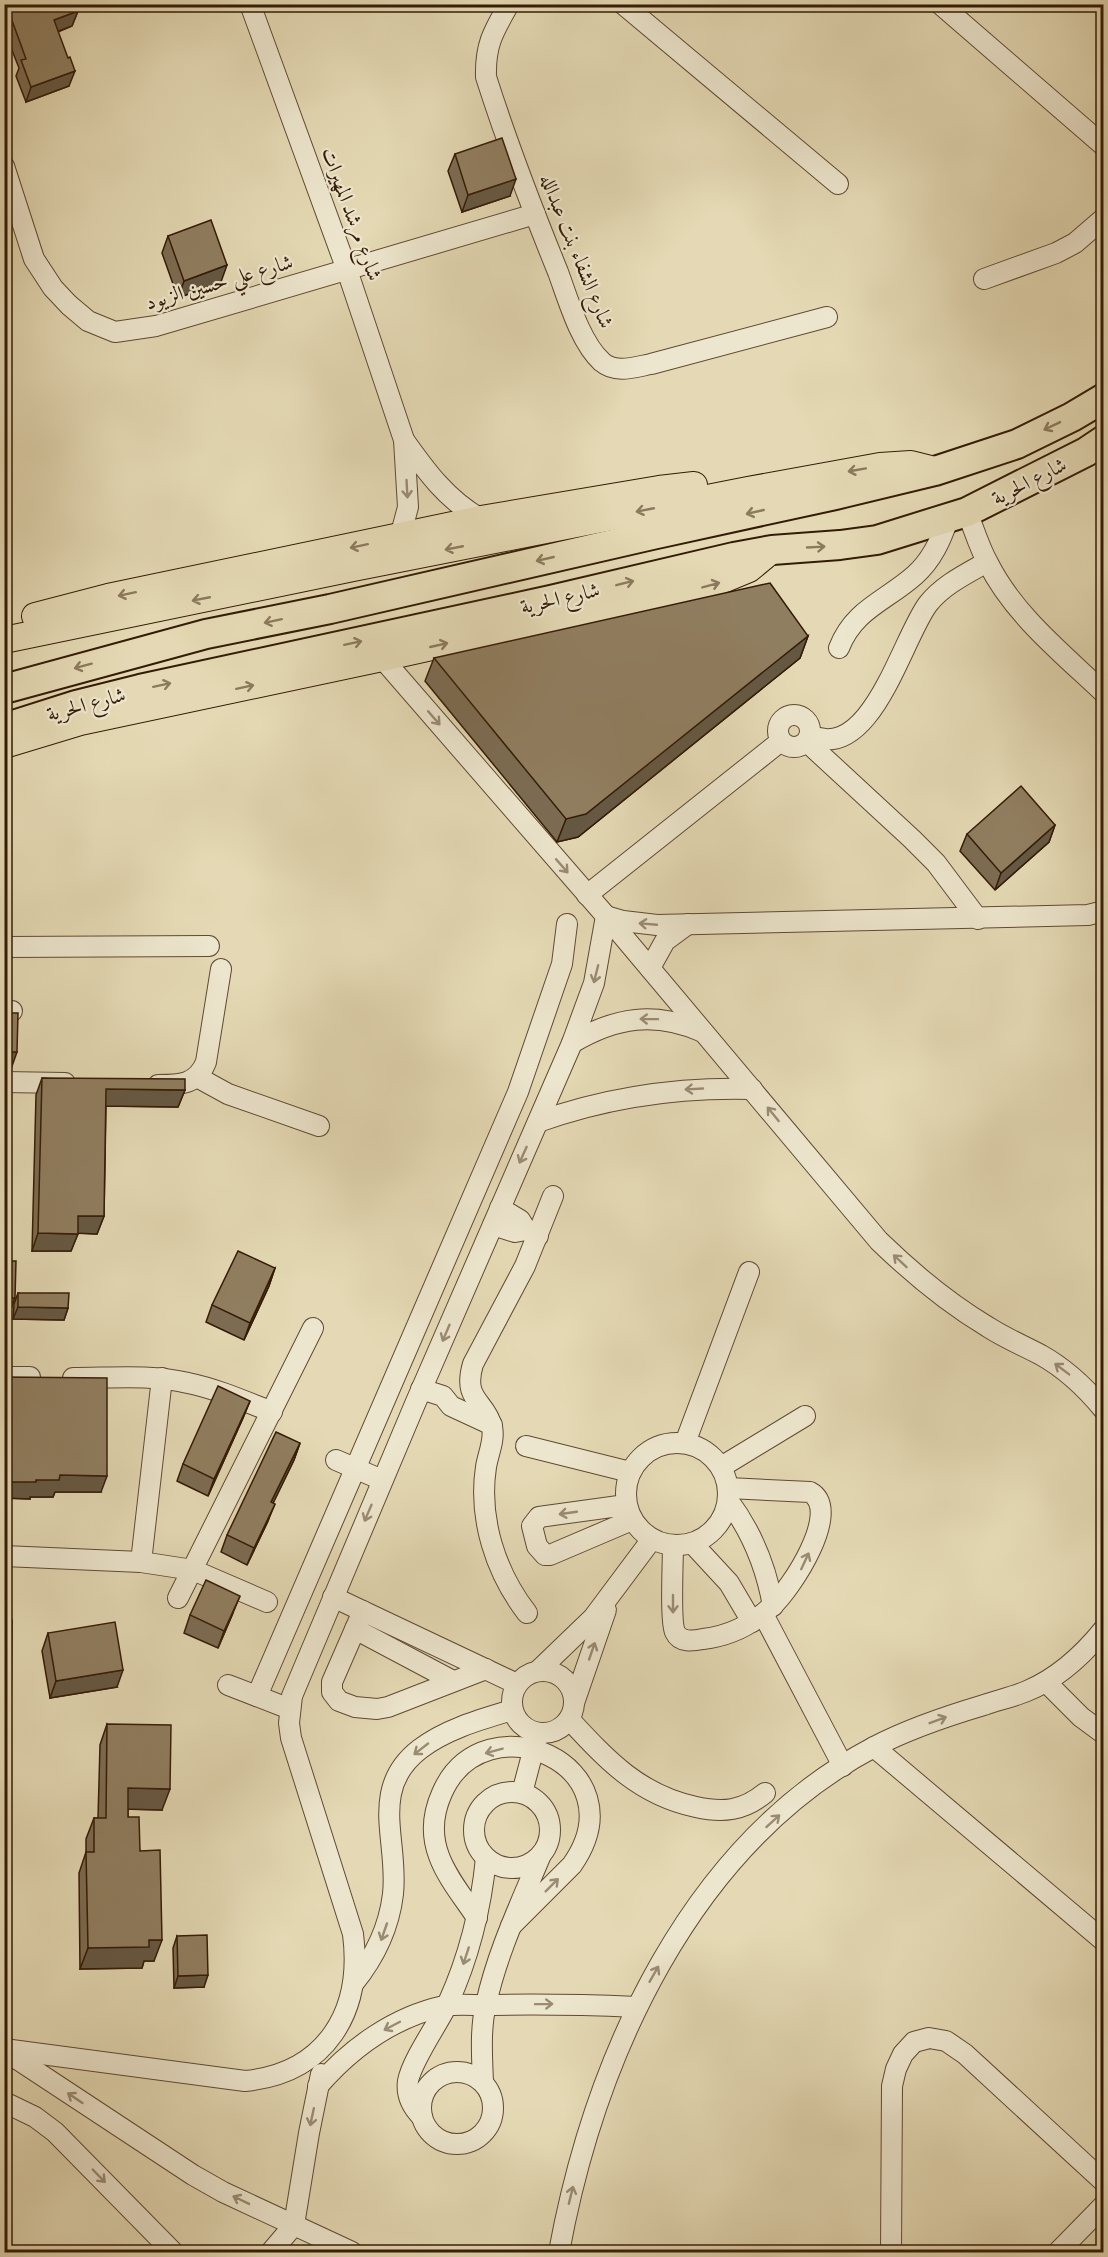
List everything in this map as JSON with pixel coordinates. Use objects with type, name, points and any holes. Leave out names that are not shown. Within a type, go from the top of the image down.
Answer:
[{"type":"highway","name":"شارع الحرية","points":[[4,689],[206,634],[330,609],[935,471],[1017,444],[1072,417],[1104,398]]},
{"type":"highway","name":"شارع الحرية","points":[[4,728],[76,705],[140,689],[772,550],[878,540],[957,515],[1086,452],[1104,440]]},
{"type":"main road","points":[[4,640],[747,490],[880,466],[911,464],[935,471]]},
{"type":"main road","points":[[4,625],[108,597],[481,519],[695,485],[747,490]]},
{"type":"main road","points":[[4,745],[80,722],[714,584],[749,569],[772,550]]},
{"type":"street","name":"شارع مرشد المهيرات","points":[[250,4],[347,270],[404,440],[408,507],[400,537]]},
{"type":"street","name":"شارع الشفاء بنت عبدالله","points":[[509,4],[490,40],[485,58],[486,77],[581,333],[603,363],[614,368],[626,369],[651,364],[826,316]]},
{"type":"street","points":[[623,4],[838,184]]},
{"type":"street","points":[[940,4],[1104,146]]},
{"type":"street","name":"شارع علي حسين الزيود","points":[[4,166],[34,259],[53,288],[88,321],[115,332],[156,326],[535,213]]},
{"type":"street","points":[[984,279],[1056,253],[1075,243],[1104,218]]},
{"type":"street","name":"شارع مرشد المهيرات","points":[[404,440],[441,489],[465,510],[481,519]]},
{"type":"street","points":[[839,648],[847,630],[860,615],[915,576],[923,567],[957,515],[1006,592],[1028,620],[1104,693]]},
{"type":"street","points":[[808,739],[810,728],[808,722],[795,715],[788,716],[779,727],[781,741],[787,746],[794,747],[808,739],[831,740],[844,735],[856,726],[882,696],[919,617],[928,603],[948,585],[987,562]]},
{"type":"street","points":[[382,658],[606,916],[857,1217],[904,1265],[966,1313],[1060,1367],[1100,1398]]},
{"type":"street","points":[[808,739],[912,838],[943,872],[978,919]]},
{"type":"street","points":[[587,895],[781,741]]},
{"type":"street","points":[[606,916],[648,925],[978,919],[1088,915],[1104,911]]},
{"type":"street","points":[[271,2253],[294,2225],[318,2086],[330,2039],[345,2013],[355,1967],[353,1934],[291,1738],[290,1709],[296,1684],[572,1043],[594,983],[606,916]]},
{"type":"street","points":[[650,968],[665,941],[681,927],[691,923]]},
{"type":"street","points":[[257,1696],[518,1092],[562,964],[567,924]]},
{"type":"street","points":[[4,947],[210,946]]},
{"type":"street","points":[[135,1084],[184,1084],[197,1077],[206,1062],[221,969]]},
{"type":"street","points":[[572,1043],[608,1025],[627,1020],[667,1020],[705,1033]]},
{"type":"street","points":[[197,1077],[228,1094],[319,1126]]},
{"type":"street","points":[[4,1083],[88,1084]]},
{"type":"street","points":[[538,1122],[592,1105],[653,1093],[686,1089],[752,1089]]},
{"type":"street","points":[[527,1613],[504,1579],[491,1544],[485,1487],[486,1467],[493,1433],[492,1425],[471,1389],[471,1372],[532,1233],[553,1196]]},
{"type":"street","points":[[496,1217],[520,1220],[532,1233]]},
{"type":"street","points":[[686,1443],[749,1272]]},
{"type":"street","points":[[178,1598],[313,1328]]},
{"type":"street","points":[[4,1377],[30,1377]]},
{"type":"street","points":[[59,1379],[162,1378],[213,1389],[272,1412]]},
{"type":"street","points":[[141,1562],[162,1378]]},
{"type":"street","points":[[418,1397],[442,1396],[451,1406],[492,1425]]},
{"type":"street","points":[[721,1467],[805,1416]]},
{"type":"street","points":[[728,1494],[726,1509],[716,1527],[709,1534],[683,1544],[652,1539],[638,1527],[629,1512],[627,1482],[630,1472],[644,1454],[653,1448],[674,1442],[686,1443],[706,1451],[721,1467],[728,1494],[756,1544],[769,1585],[762,1614]]},
{"type":"street","points":[[526,1446],[630,1472]]},
{"type":"street","points":[[336,1460],[382,1480]]},
{"type":"street","points":[[683,1544],[673,1625],[679,1638],[685,1641],[727,1633],[762,1614],[790,1587],[804,1564],[816,1532],[820,1501],[816,1495],[810,1492],[728,1494]]},
{"type":"street","points":[[511,1926],[572,1865],[580,1854],[589,1828],[587,1800],[576,1777],[535,1741],[512,1710],[511,1701],[517,1684],[523,1677],[539,1670],[576,1636],[609,1599],[652,1539]]},
{"type":"street","points":[[683,1544],[762,1614],[843,1766]]},
{"type":"street","points":[[4,1556],[141,1562],[193,1570],[267,1602]]},
{"type":"street","points":[[333,1597],[359,1620],[453,1681]]},
{"type":"street","points":[[477,1918],[443,1867],[438,1854],[434,1828],[438,1801],[451,1778],[471,1760],[495,1749],[535,1741],[555,1731],[572,1711],[609,1599]]},
{"type":"street","points":[[359,1620],[486,1669],[517,1684]]},
{"type":"street","points":[[359,1620],[332,1682],[332,1692],[339,1701],[355,1707],[377,1709],[388,1707],[486,1669]]},
{"type":"street","points":[[559,2253],[578,2164],[609,2071],[637,2007],[674,1942],[721,1876],[764,1828],[843,1766],[874,1747],[945,1717],[1027,1691],[1046,1682],[1080,1657],[1104,1629]]},
{"type":"street","points":[[539,1670],[548,1670],[564,1678],[570,1685],[572,1711],[601,1753],[642,1787],[683,1804],[724,1811],[746,1806],[765,1793]]},
{"type":"street","points":[[1046,1682],[1075,1711],[1104,1734]]},
{"type":"street","points":[[228,1684],[290,1709]]},
{"type":"street","points":[[353,1984],[373,1957],[390,1909],[394,1875],[388,1804],[391,1791],[403,1767],[410,1758],[430,1742],[472,1723],[512,1710]]},
{"type":"street","points":[[522,1793],[535,1741]]},
{"type":"street","points":[[874,1747],[1104,1941]]},
{"type":"street","points":[[483,2082],[482,2044],[486,2005],[494,1973],[540,1857],[550,1840],[549,1820],[539,1803],[522,1793],[502,1793],[493,1797],[479,1812],[474,1831],[479,1850],[486,1858],[503,1868],[523,1867],[540,1857]]},
{"type":"street","points":[[422,2117],[422,2098],[432,2082],[439,2077],[457,2072],[475,2076],[483,2082],[493,2108],[488,2126],[475,2139],[466,2143],[448,2143],[432,2133],[409,2098],[409,2076],[446,2006],[464,1963],[477,1918],[486,1858]]},
{"type":"street","points":[[318,2086],[345,2058],[375,2035],[407,2018],[446,2006],[553,2004],[637,2007]]},
{"type":"street","points":[[891,2253],[892,2086],[903,2054],[914,2042],[929,2038],[946,2041],[965,2054],[1104,2182]]},
{"type":"street","points":[[4,2050],[245,2081],[278,2075],[293,2068],[308,2060],[330,2039]]},
{"type":"street","points":[[4,2050],[193,2175],[352,2253]]},
{"type":"street","points":[[4,2102],[35,2117],[55,2132],[173,2253]]},
{"type":"street","points":[[1058,2253],[1104,2205]]},
{"type":"building","points":[[6,4],[76,4],[78,11],[54,20],[75,71],[31,87],[21,60],[26,59]]},
{"type":"building","points":[[502,138],[516,179],[468,195],[455,154]]},
{"type":"building","points":[[211,220],[227,265],[184,281],[168,236]]},
{"type":"building","points":[[770,583],[808,636],[586,814],[566,819],[434,658]]},
{"type":"building","points":[[1021,786],[1055,825],[1001,873],[967,834]]},
{"type":"building","points":[[4,1013],[18,1013],[17,1052],[4,1052]]},
{"type":"building","points":[[42,1078],[185,1079],[185,1090],[106,1089],[104,1216],[78,1216],[78,1234],[38,1233]]},
{"type":"building","points":[[238,1251],[275,1268],[250,1323],[212,1305]]},
{"type":"building","points":[[4,1261],[16,1261],[15,1298],[4,1298]]},
{"type":"building","points":[[18,1293],[69,1293],[68,1308],[18,1307]]},
{"type":"building","points":[[4,1377],[107,1378],[107,1476],[60,1475],[59,1480],[7,1482],[7,1464],[4,1464]]},
{"type":"building","points":[[218,1386],[250,1401],[214,1479],[183,1464]]},
{"type":"building","points":[[276,1432],[300,1443],[271,1502],[275,1504],[254,1548],[227,1535]]},
{"type":"building","points":[[206,1580],[240,1596],[224,1631],[190,1615]]},
{"type":"building","points":[[4,1620],[12,1620],[11,1723],[4,1723]]},
{"type":"building","points":[[115,1622],[123,1670],[56,1681],[48,1633]]},
{"type":"building","points":[[107,1724],[171,1725],[170,1789],[128,1788],[128,1817],[139,1817],[140,1851],[160,1850],[162,1940],[149,1940],[149,1947],[88,1948],[86,1852],[94,1852],[94,1818],[106,1818]]},
{"type":"building","points":[[207,1935],[208,1975],[178,1976],[177,1936]]}]
